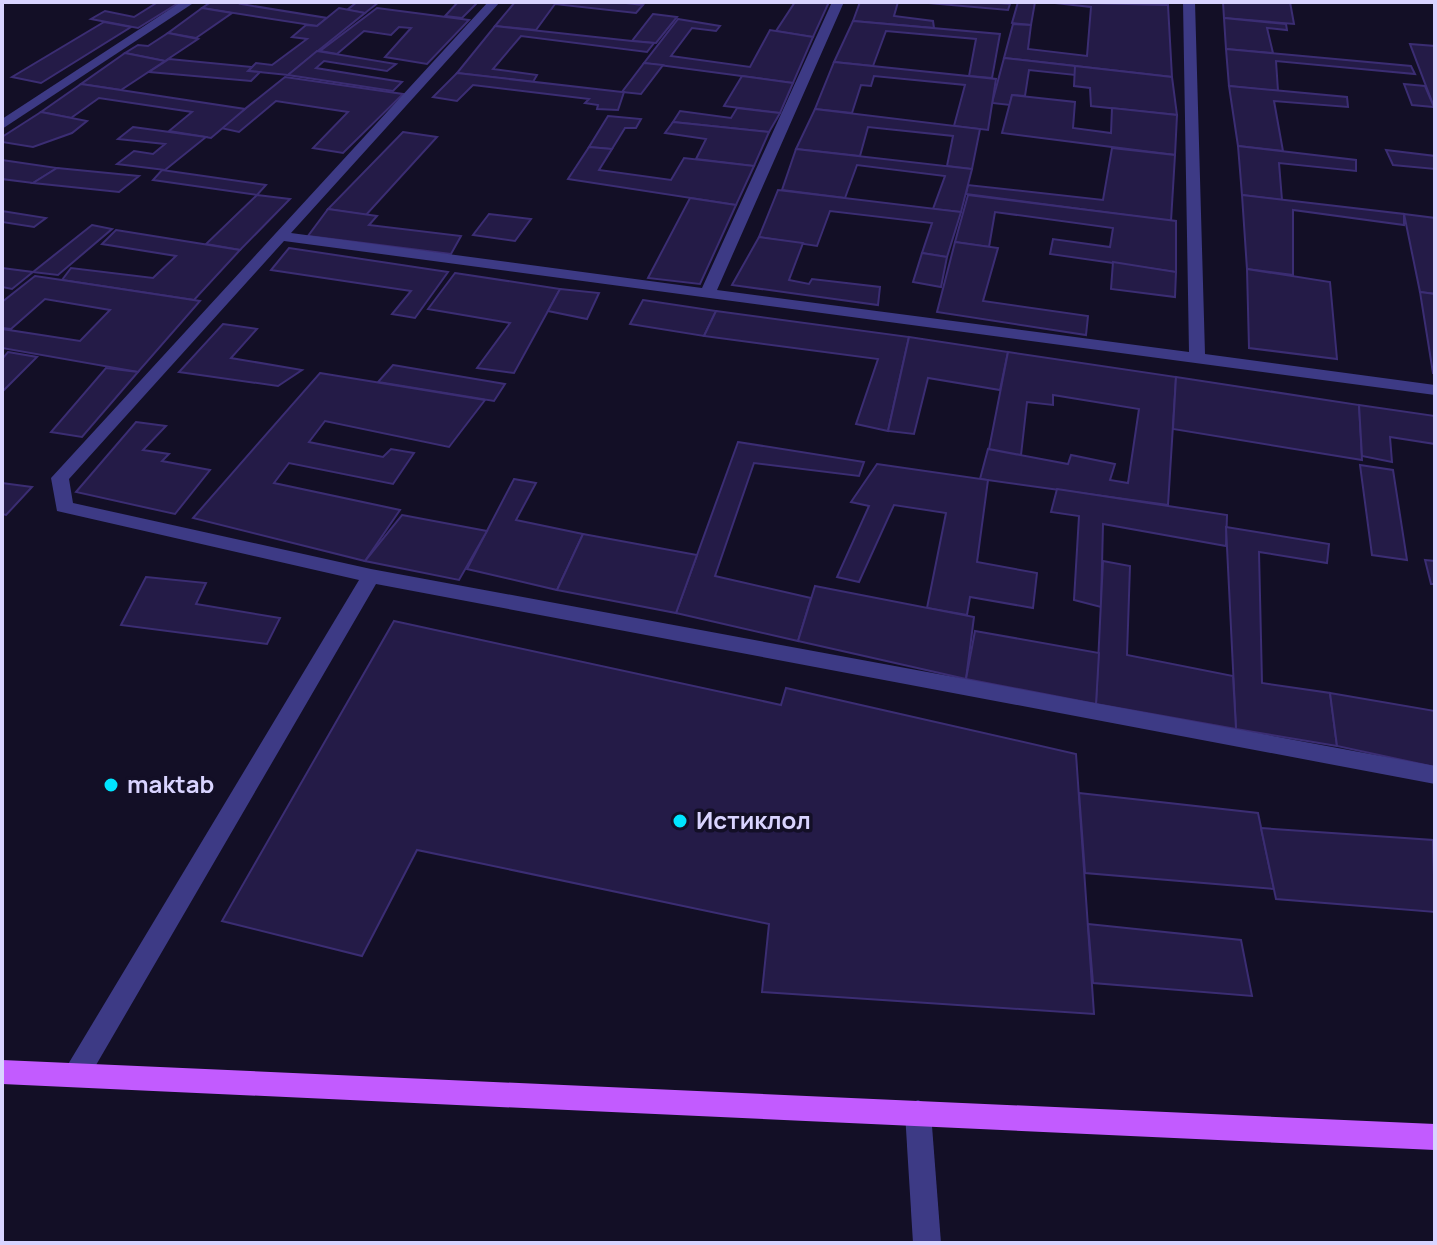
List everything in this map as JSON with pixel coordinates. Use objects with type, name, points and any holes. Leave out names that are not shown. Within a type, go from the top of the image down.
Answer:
[{"type":"main road","points":[[2,1072],[1435,1137]]},
{"type":"street","points":[[2,125],[189,2]]},
{"type":"street","points":[[494,2],[60,478],[64,507],[371,576],[1435,775]]},
{"type":"street","points":[[708,292],[838,2]]},
{"type":"street","points":[[1189,2],[1197,358]]},
{"type":"street","points":[[281,236],[1435,390]]},
{"type":"street","points":[[76,1075],[371,576]]},
{"type":"street","points":[[918,1113],[927,1243]]},
{"type":"building","points":[[158,2],[180,2],[138,28],[91,19],[105,11],[134,17]]},
{"type":"building","points":[[211,2],[244,2],[241,4],[327,18],[317,26],[202,8]]},
{"type":"building","points":[[357,2],[379,2],[365,13],[347,10]]},
{"type":"building","points":[[458,2],[478,2],[462,18],[445,16]]},
{"type":"building","points":[[515,2],[643,5],[636,13],[555,4],[536,30],[495,26]]},
{"type":"building","points":[[795,2],[829,2],[813,37],[776,31]]},
{"type":"building","points":[[860,2],[898,2],[894,16],[933,21],[934,28],[853,21]]},
{"type":"building","points":[[917,2],[986,2],[1010,4],[1008,10]]},
{"type":"building","points":[[1018,2],[1035,2],[1031,25],[1012,23]]},
{"type":"building","points":[[1046,2],[1168,5],[1172,77],[1004,58],[1013,24],[1031,25],[1028,49],[1087,56],[1091,7]]},
{"type":"building","points":[[1223,2],[1290,2],[1294,24],[1224,18]]},
{"type":"building","points":[[202,8],[232,13],[196,38],[168,33]]},
{"type":"building","points":[[339,8],[365,13],[288,75],[248,71],[256,63],[272,65],[307,39],[292,37],[306,25],[317,26]]},
{"type":"building","points":[[377,8],[469,20],[427,64],[385,57],[411,28],[399,27],[391,35],[364,31],[337,54],[320,51]]},
{"type":"building","points":[[653,14],[677,17],[656,43],[632,41]]},
{"type":"building","points":[[1224,18],[1286,24],[1287,30],[1267,28],[1273,53],[1226,49]]},
{"type":"building","points":[[678,19],[720,26],[716,31],[692,28],[671,56],[750,67],[770,30],[813,37],[793,83],[644,63]]},
{"type":"building","points":[[853,21],[1000,34],[992,78],[969,76],[976,39],[886,31],[873,66],[834,62]]},
{"type":"building","points":[[104,22],[131,27],[41,83],[12,77]]},
{"type":"building","points":[[495,26],[654,43],[647,52],[521,36],[493,69],[537,75],[533,82],[457,73]]},
{"type":"building","points":[[168,33],[198,39],[165,61],[125,53],[138,45],[148,46]]},
{"type":"building","points":[[1410,44],[1435,46],[1435,107],[1434,107]]},
{"type":"building","points":[[1226,49],[1411,66],[1415,74],[1276,61],[1278,91],[1229,86]]},
{"type":"building","points":[[317,51],[396,64],[387,71],[324,61],[316,68],[402,82],[393,91],[288,75]]},
{"type":"building","points":[[125,53],[165,61],[121,90],[81,84]]},
{"type":"building","points":[[1004,58],[1075,66],[1075,75],[1029,70],[1025,96],[1012,95],[1010,105],[992,103]]},
{"type":"building","points":[[169,59],[252,67],[248,71],[260,72],[251,81],[149,72]]},
{"type":"building","points":[[834,62],[996,79],[988,130],[954,126],[965,85],[874,76],[871,86],[861,85],[852,113],[815,109]]},
{"type":"building","points":[[644,63],[663,65],[641,94],[622,92]]},
{"type":"building","points":[[1075,66],[1172,77],[1177,115],[1091,106],[1090,88],[1074,86]]},
{"type":"building","points":[[457,73],[624,92],[618,110],[597,109],[598,105],[585,103],[589,99],[473,85],[457,101],[433,97]]},
{"type":"building","points":[[742,76],[793,83],[780,113],[724,106]]},
{"type":"building","points":[[285,77],[403,94],[343,153],[313,148],[348,112],[276,101],[239,132],[221,128]]},
{"type":"building","points":[[81,84],[245,109],[211,138],[169,131],[192,112],[99,98],[71,118],[41,112]]},
{"type":"building","points":[[1404,84],[1425,86],[1434,107],[1412,105]]},
{"type":"building","points":[[1229,86],[1347,97],[1348,107],[1274,101],[1283,151],[1238,146]]},
{"type":"building","points":[[1012,95],[1075,102],[1073,128],[1111,133],[1112,108],[1177,115],[1175,155],[1002,133]]},
{"type":"building","points":[[737,108],[780,113],[769,132],[673,122],[680,111],[731,118]]},
{"type":"building","points":[[815,109],[980,129],[972,169],[947,166],[953,136],[868,127],[860,156],[796,149]]},
{"type":"building","points":[[41,112],[87,121],[72,133],[33,147],[2,142],[2,137]]},
{"type":"building","points":[[608,116],[641,119],[636,128],[625,128],[612,149],[589,147]]},
{"type":"building","points":[[673,122],[769,132],[754,166],[696,159],[706,139],[665,133]]},
{"type":"building","points":[[133,127],[206,137],[165,170],[117,164],[134,151],[153,154],[165,144],[118,139]]},
{"type":"building","points":[[403,132],[437,137],[366,215],[328,209]]},
{"type":"building","points":[[1238,146],[1356,160],[1356,171],[1279,163],[1282,200],[1242,195]]},
{"type":"building","points":[[589,147],[612,149],[599,170],[671,180],[684,158],[754,166],[736,205],[568,179]]},
{"type":"building","points":[[1112,148],[1175,155],[1171,221],[966,194],[968,185],[1103,200]]},
{"type":"building","points":[[796,149],[972,169],[961,212],[933,209],[945,176],[857,165],[845,198],[782,190]]},
{"type":"building","points":[[1386,150],[1435,156],[1435,169],[1393,165]]},
{"type":"building","points":[[2,160],[57,168],[33,183],[2,179]]},
{"type":"building","points":[[57,168],[139,176],[119,192],[33,183]]},
{"type":"building","points":[[162,170],[266,185],[257,195],[153,180]]},
{"type":"building","points":[[778,190],[961,212],[947,257],[922,253],[932,223],[830,211],[817,246],[759,237]]},
{"type":"building","points":[[257,195],[290,199],[240,250],[206,244]]},
{"type":"building","points":[[968,195],[1176,221],[1176,272],[1050,254],[1053,239],[1110,247],[1113,228],[995,212],[989,247],[955,242]]},
{"type":"building","points":[[1242,195],[1404,214],[1404,225],[1293,210],[1293,275],[1247,269]]},
{"type":"building","points":[[690,198],[736,205],[700,284],[648,278]]},
{"type":"building","points":[[328,209],[377,216],[369,225],[461,236],[451,254],[308,236]]},
{"type":"building","points":[[2,211],[46,218],[34,227],[2,222]]},
{"type":"building","points":[[489,214],[531,219],[515,241],[473,235]]},
{"type":"building","points":[[1404,214],[1435,218],[1435,294],[1420,292]]},
{"type":"building","points":[[92,225],[112,229],[58,275],[33,272]]},
{"type":"building","points":[[116,230],[240,250],[194,300],[62,280],[71,268],[153,278],[176,256],[102,244]]},
{"type":"building","points":[[759,237],[803,243],[789,280],[809,284],[812,279],[880,287],[878,305],[732,285]]},
{"type":"building","points":[[955,242],[998,248],[983,301],[1088,316],[1086,335],[937,312]]},
{"type":"building","points":[[289,248],[448,272],[415,318],[392,314],[411,291],[271,270]]},
{"type":"building","points":[[922,253],[947,257],[941,287],[913,282]]},
{"type":"building","points":[[1113,262],[1176,272],[1175,297],[1111,289]]},
{"type":"building","points":[[2,268],[33,272],[12,289],[2,287]]},
{"type":"building","points":[[1247,269],[1330,282],[1337,359],[1249,348]]},
{"type":"building","points":[[455,273],[560,289],[514,373],[477,368],[510,323],[428,309]]},
{"type":"building","points":[[35,276],[200,301],[138,372],[2,348],[2,329],[80,341],[110,310],[45,299],[11,329],[2,328],[2,302]]},
{"type":"building","points":[[560,289],[599,293],[587,319],[548,311]]},
{"type":"building","points":[[1420,292],[1435,294],[1435,373],[1433,373]]},
{"type":"building","points":[[643,300],[716,311],[704,336],[630,324]]},
{"type":"building","points":[[716,311],[909,337],[888,431],[856,424],[878,359],[704,336]]},
{"type":"building","points":[[223,324],[257,329],[231,358],[302,370],[278,386],[179,372]]},
{"type":"building","points":[[909,337],[1008,352],[1000,390],[928,378],[914,434],[888,431]]},
{"type":"building","points":[[8,352],[37,357],[2,392],[2,359]]},
{"type":"building","points":[[1008,352],[1176,377],[1168,505],[980,479],[988,449],[1068,464],[1071,455],[1115,464],[1110,480],[1128,483],[1139,409],[1053,395],[1053,405],[1027,402],[1021,455],[989,449]]},
{"type":"building","points":[[393,365],[505,384],[494,401],[378,382]]},
{"type":"building","points":[[106,368],[138,372],[82,437],[51,432]]},
{"type":"building","points":[[320,373],[485,400],[449,447],[325,421],[309,442],[383,457],[391,449],[414,453],[393,484],[289,463],[274,483],[400,510],[365,561],[193,518]]},
{"type":"building","points":[[1176,377],[1359,405],[1362,460],[1173,429]]},
{"type":"building","points":[[1359,405],[1435,416],[1435,444],[1390,437],[1392,462],[1362,456]]},
{"type":"building","points":[[136,422],[166,426],[143,450],[169,454],[162,461],[210,470],[175,514],[76,492]]},
{"type":"building","points":[[738,442],[864,462],[859,476],[754,463],[715,576],[811,598],[798,641],[676,613]]},
{"type":"building","points":[[877,464],[988,480],[977,562],[1037,573],[1033,608],[970,597],[967,615],[927,608],[946,513],[894,505],[859,582],[837,577],[869,506],[851,502]]},
{"type":"building","points":[[1360,465],[1393,470],[1407,560],[1372,555]]},
{"type":"building","points":[[514,479],[536,483],[516,520],[583,534],[557,590],[467,569]]},
{"type":"building","points":[[2,483],[32,487],[6,515],[2,514]]},
{"type":"building","points":[[1057,489],[1227,515],[1226,546],[1103,524],[1101,607],[1074,600],[1079,516],[1051,512]]},
{"type":"building","points":[[402,515],[487,531],[459,580],[365,561]]},
{"type":"building","points":[[1226,527],[1329,544],[1327,563],[1259,552],[1262,683],[1330,693],[1337,746],[1236,729]]},
{"type":"building","points":[[583,534],[697,555],[676,613],[557,590]]},
{"type":"building","points":[[1425,560],[1435,561],[1435,584],[1431,584]]},
{"type":"building","points":[[1103,561],[1130,566],[1127,655],[1233,676],[1236,729],[1096,704]]},
{"type":"building","points":[[146,577],[206,583],[196,604],[280,618],[267,644],[121,625]]},
{"type":"building","points":[[815,586],[974,617],[966,679],[798,641]]},
{"type":"building","name":"Истиклол","points":[[394,621],[781,705],[786,688],[1076,754],[1094,1014],[762,992],[769,924],[417,850],[362,956],[222,921]]},
{"type":"building","points":[[975,631],[1099,653],[1096,704],[966,679]]},
{"type":"building","points":[[1330,693],[1435,711],[1435,767],[1337,746]]},
{"type":"building","points":[[1079,793],[1258,813],[1274,889],[1085,873]]},
{"type":"building","points":[[1261,828],[1433,840],[1435,912],[1276,899]]},
{"type":"building","points":[[1088,924],[1241,940],[1252,996],[1093,983]]},
{"type":"place","name":"maktab","points":[[111,785]]},
{"type":"place","name":"Истиклол","points":[[680,821]]}]
